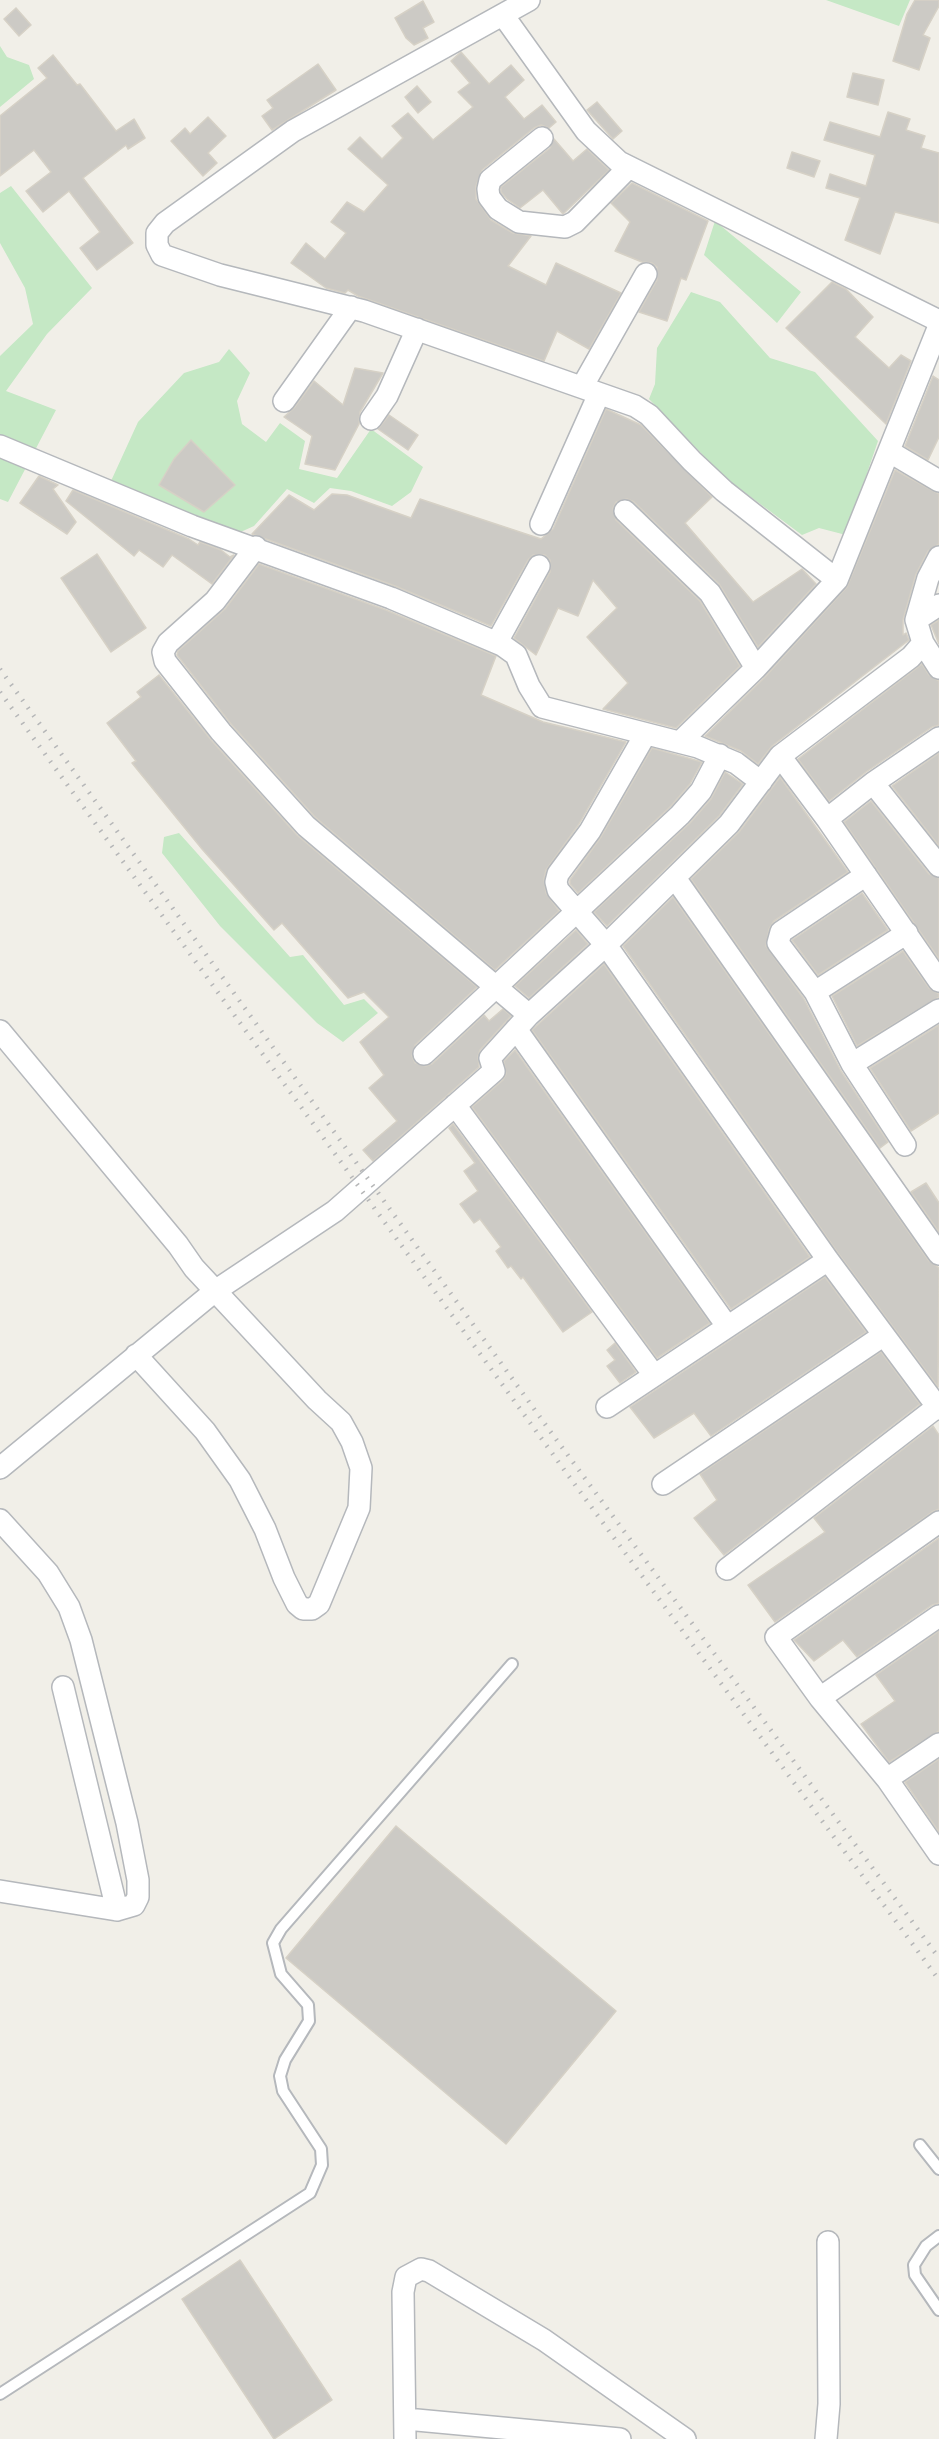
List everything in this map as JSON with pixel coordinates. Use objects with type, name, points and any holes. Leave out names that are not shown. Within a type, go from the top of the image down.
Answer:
[{"type":"street","points":[[529,0],[293,131],[165,223],[157,233],[157,245],[162,255],[183,264],[351,307],[635,406],[649,415],[692,461],[724,490],[837,580]]},
{"type":"street","points":[[503,15],[586,131],[607,153],[628,168],[939,321]]},
{"type":"street","points":[[542,138],[490,180],[489,197],[498,208],[519,222],[565,227],[574,222],[628,168]]},
{"type":"street","points":[[541,524],[590,391],[646,274]]},
{"type":"street","points":[[284,401],[351,307]]},
{"type":"street","points":[[680,742],[756,668],[837,580],[939,326]]},
{"type":"street","points":[[371,419],[387,396],[417,329]]},
{"type":"street","points":[[0,446],[221,537],[256,547],[391,598],[497,642],[516,656],[529,686],[542,707],[645,735],[680,742],[720,755],[736,763],[761,782]]},
{"type":"street","points":[[890,452],[939,481]]},
{"type":"street","points":[[625,511],[710,593],[756,668]]},
{"type":"street","points":[[256,547],[215,602],[168,643],[163,651],[165,661],[221,732],[306,826],[498,987],[727,1326]]},
{"type":"street","points":[[939,557],[928,578],[916,620],[923,643],[939,668]]},
{"type":"street","points":[[497,642],[539,566]]},
{"type":"street","points":[[916,620],[939,605]]},
{"type":"street","points":[[0,1468],[215,1291],[335,1211],[494,1071],[490,1058],[523,1022],[606,945],[729,824],[780,756],[911,657],[923,643]]},
{"type":"street","points":[[645,735],[590,831],[558,874],[558,890],[606,945],[828,1260],[937,1403],[727,1569]]},
{"type":"street","points":[[827,819],[873,783],[939,738]]},
{"type":"street","points":[[424,1054],[680,815],[701,791],[720,755]]},
{"type":"street","points":[[780,756],[827,819],[939,981]]},
{"type":"street","points":[[873,783],[939,866]]},
{"type":"street","points":[[866,875],[778,936],[780,948],[814,992],[852,1065],[905,1145]]},
{"type":"street","points":[[675,878],[939,1254]]},
{"type":"street","points":[[814,992],[907,933]]},
{"type":"street","points":[[852,1065],[939,1010]]},
{"type":"street","points":[[0,1031],[215,1291],[341,1422],[352,1442],[361,1468],[359,1508],[319,1604],[312,1609],[303,1609],[297,1604],[265,1529],[240,1480],[205,1431],[136,1355]]},
{"type":"street","points":[[455,1105],[654,1375]]},
{"type":"street","points":[[607,1407],[828,1260]]},
{"type":"street","points":[[663,1484],[884,1335]]},
{"type":"street","points":[[0,1520],[48,1573],[69,1607],[81,1640],[127,1823],[138,1880],[138,1897],[134,1905],[125,1910],[117,1910],[0,1892]]},
{"type":"street","points":[[939,1522],[776,1637],[820,1698],[887,1779],[939,1854]]},
{"type":"street","points":[[820,1698],[939,1616]]},
{"type":"street","points":[[63,1687],[117,1910]]},
{"type":"street","points":[[887,1779],[939,1744]]},
{"type":"street","points":[[826,2439],[829,2404],[828,2242]]},
{"type":"street","points":[[620,2439],[406,2429],[403,2292],[406,2277],[421,2269],[429,2271],[544,2340],[685,2439]]},
{"type":"lane","points":[[0,2394],[310,2193],[322,2165],[321,2149],[283,2091],[280,2076],[285,2060],[309,2021],[308,2005],[281,1974],[273,1943],[281,1929],[512,1664]]},
{"type":"lane","points":[[920,2145],[939,2169]]},
{"type":"lane","points":[[939,2236],[926,2246],[914,2265],[915,2275],[939,2310]]},
{"type":"green space","points":[[826,0],[910,0],[899,26]]},
{"type":"green space","points":[[0,46],[7,57],[29,65],[34,79],[0,107]]},
{"type":"green space","points":[[11,186],[92,288],[47,334],[6,391],[56,410],[8,502],[0,499],[0,356],[33,324],[25,288],[0,243],[0,193]]},
{"type":"green space","points":[[715,221],[801,292],[777,323],[704,255]]},
{"type":"green space","points":[[691,292],[720,302],[770,358],[815,372],[878,441],[846,535],[819,528],[802,535],[724,477],[649,399],[655,384],[657,348]]},
{"type":"green space","points":[[229,349],[250,373],[237,401],[242,424],[266,442],[280,423],[305,441],[299,469],[337,478],[371,429],[423,467],[411,492],[392,506],[351,491],[330,488],[314,503],[287,489],[254,526],[234,535],[196,522],[111,481],[138,422],[184,373],[219,362]]},
{"type":"green space","points":[[179,833],[290,957],[303,955],[344,1005],[364,999],[378,1013],[343,1042],[317,1023],[220,926],[162,853],[164,837]]},
{"type":"building","points":[[915,0],[939,0],[939,6],[923,35],[930,38],[919,70],[893,61],[907,14]]},
{"type":"building","points":[[423,1],[434,22],[423,28],[428,38],[414,45],[406,38],[395,18]]},
{"type":"building","points":[[16,8],[31,25],[19,36],[4,19]]},
{"type":"building","points":[[461,52],[489,84],[511,65],[524,80],[505,97],[524,119],[542,105],[556,122],[549,128],[541,125],[534,128],[482,170],[476,186],[476,199],[491,220],[513,233],[531,236],[508,266],[546,285],[556,263],[621,293],[589,349],[557,331],[544,361],[358,296],[348,290],[345,293],[326,288],[291,263],[306,243],[325,259],[346,233],[331,222],[347,202],[364,212],[388,185],[348,149],[360,137],[382,159],[403,138],[392,126],[408,113],[433,140],[473,107],[458,92],[470,83],[451,61]]},
{"type":"building","points":[[53,55],[77,85],[80,84],[116,131],[134,119],[145,138],[128,149],[126,145],[83,178],[133,243],[97,270],[80,248],[100,232],[69,191],[43,212],[26,191],[51,172],[34,150],[0,176],[0,116],[47,78],[38,68]]},
{"type":"building","points":[[318,64],[336,90],[272,130],[262,116],[273,108],[267,100]]},
{"type":"building","points":[[853,73],[884,80],[878,105],[847,97]]},
{"type":"building","points":[[417,86],[431,102],[418,113],[405,97]]},
{"type":"building","points":[[597,102],[622,131],[613,139],[587,110]]},
{"type":"building","points":[[888,112],[910,119],[906,130],[925,136],[921,148],[939,153],[939,223],[895,212],[880,254],[845,240],[860,198],[826,188],[830,174],[866,186],[875,155],[824,140],[830,122],[880,137]]},
{"type":"building","points":[[208,117],[226,136],[208,153],[217,163],[203,176],[171,141],[185,128],[190,134]]},
{"type":"building","points":[[554,139],[573,161],[587,149],[609,170],[563,214],[543,190],[520,208],[507,199],[501,192],[501,187],[550,148]]},
{"type":"building","points":[[792,152],[820,161],[814,177],[787,168]]},
{"type":"building","points":[[632,183],[708,221],[686,280],[681,278],[667,321],[639,312],[657,280],[657,267],[652,263],[642,262],[615,251],[630,222],[611,203]]},
{"type":"building","points":[[832,282],[846,289],[873,317],[855,337],[889,368],[901,355],[911,361],[886,424],[786,328]]},
{"type":"building","points":[[355,368],[383,373],[360,412],[359,424],[335,470],[305,464],[312,436],[284,417],[294,408],[314,381],[343,405]]},
{"type":"building","points":[[933,376],[939,380],[939,437],[928,460],[905,446]]},
{"type":"building","points":[[606,409],[641,425],[712,497],[685,523],[753,602],[802,569],[816,584],[758,647],[719,584],[634,502],[627,499],[616,502],[613,508],[616,520],[700,601],[740,666],[676,728],[603,709],[628,683],[587,637],[617,608],[593,580],[578,616],[558,608],[536,655],[514,638],[550,572],[550,560],[545,555],[533,555],[528,560],[491,626],[395,586],[252,534],[289,495],[314,510],[332,494],[347,495],[411,518],[420,499],[541,539],[553,529]]},
{"type":"building","points":[[389,415],[418,435],[408,450],[378,429]]},
{"type":"building","points":[[191,440],[235,485],[204,512],[159,485],[174,459]]},
{"type":"building","points":[[895,470],[939,494],[939,544],[928,551],[916,574],[903,620],[903,635],[906,633],[909,640],[772,746],[758,764],[741,751],[705,736],[765,677],[847,587]]},
{"type":"building","points":[[39,476],[58,485],[53,489],[76,522],[67,534],[20,503]]},
{"type":"building","points":[[73,490],[189,539],[198,545],[200,542],[221,550],[230,557],[234,555],[212,584],[172,555],[163,567],[139,550],[134,556],[66,501]]},
{"type":"building","points":[[97,554],[146,628],[111,652],[61,578]]},
{"type":"building","points":[[259,564],[386,610],[496,656],[481,695],[543,722],[626,742],[579,824],[546,870],[544,879],[546,893],[559,911],[495,970],[315,817],[231,724],[177,655],[178,651],[225,609]]},
{"type":"building","points":[[939,620],[939,644],[931,625]]},
{"type":"building","points":[[922,664],[929,675],[939,681],[939,725],[932,727],[866,772],[829,801],[798,759]]},
{"type":"building","points":[[159,675],[212,741],[297,835],[477,987],[415,1045],[412,1056],[415,1063],[426,1066],[432,1064],[484,1015],[489,1021],[503,1009],[511,1016],[480,1050],[479,1067],[373,1161],[363,1150],[397,1121],[369,1088],[384,1075],[360,1042],[389,1017],[364,992],[348,998],[282,923],[274,930],[202,849],[132,763],[136,761],[107,723],[141,697],[137,692]]},
{"type":"building","points":[[652,748],[702,762],[690,784],[671,806],[578,893],[570,884],[570,880],[601,837]]},
{"type":"building","points":[[939,753],[939,846],[892,786]]},
{"type":"building","points":[[725,772],[743,784],[719,816],[607,926],[594,912],[690,823],[711,799]]},
{"type":"building","points":[[780,777],[848,872],[774,921],[769,929],[766,946],[804,999],[841,1071],[888,1142],[880,1148],[691,879],[739,832]]},
{"type":"building","points":[[871,801],[929,874],[939,878],[939,959],[844,822]]},
{"type":"building","points":[[862,893],[888,930],[818,975],[792,940]]},
{"type":"building","points":[[673,897],[929,1261],[939,1268],[938,1387],[838,1253],[623,946]]},
{"type":"building","points":[[576,930],[588,944],[529,998],[515,986]]},
{"type":"building","points":[[903,951],[929,988],[939,994],[939,997],[857,1046],[832,996]]},
{"type":"building","points":[[604,964],[810,1257],[731,1309],[532,1030]]},
{"type":"building","points":[[939,1025],[939,1113],[911,1131],[870,1068]]},
{"type":"building","points":[[515,1050],[710,1323],[657,1358],[472,1107],[503,1080],[506,1074],[504,1061]]},
{"type":"building","points":[[453,1124],[592,1312],[563,1332],[523,1277],[521,1279],[511,1266],[508,1268],[496,1251],[501,1247],[480,1219],[474,1223],[460,1204],[478,1191],[464,1171],[475,1163],[449,1128]]},
{"type":"building","points":[[926,1183],[939,1203],[939,1232],[911,1192]]},
{"type":"building","points":[[825,1277],[866,1332],[711,1436],[694,1413],[654,1438],[630,1407]]},
{"type":"building","points":[[615,1343],[636,1372],[620,1383],[607,1366],[615,1360],[607,1350]]},
{"type":"building","points":[[881,1352],[920,1404],[724,1555],[694,1518],[717,1500],[700,1474]]},
{"type":"building","points":[[933,1426],[939,1435],[939,1509],[775,1622],[748,1585],[825,1532],[814,1518]]},
{"type":"building","points":[[939,1538],[939,1603],[932,1605],[857,1657],[843,1640],[814,1661],[794,1640]]},
{"type":"building","points":[[939,1631],[939,1731],[889,1762],[861,1724],[895,1701],[876,1675]]},
{"type":"building","points":[[939,1759],[939,1832],[905,1782]]},
{"type":"building","points":[[396,1826],[616,2011],[506,2144],[286,1958]]},
{"type":"building","points":[[240,2260],[332,2400],[274,2439],[182,2299]]},
{"type":"railway","points":[[0,669],[550,1431],[939,1958]]},
{"type":"railway","points":[[0,692],[573,1482],[939,1980]]}]
